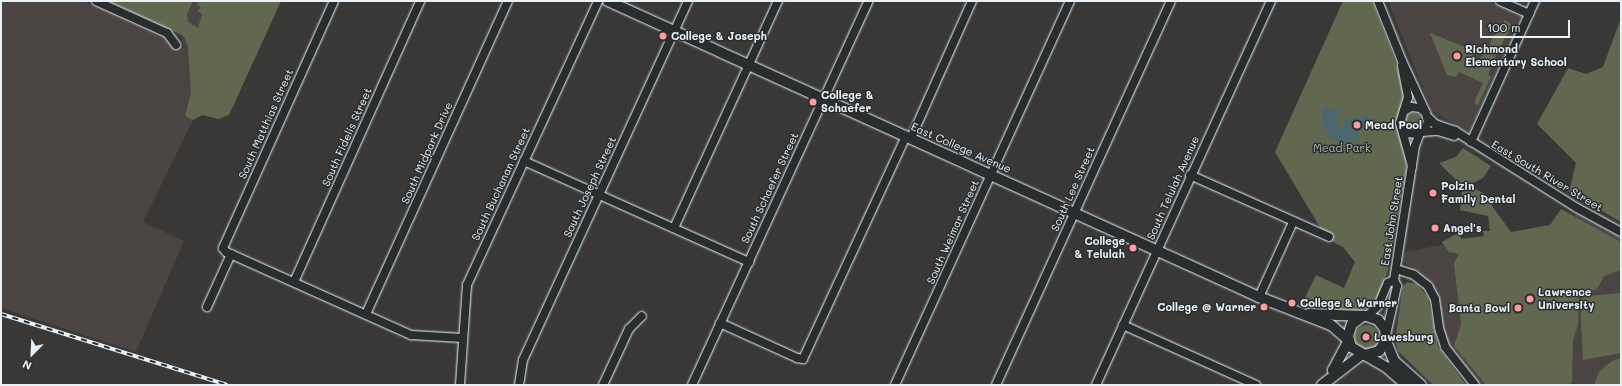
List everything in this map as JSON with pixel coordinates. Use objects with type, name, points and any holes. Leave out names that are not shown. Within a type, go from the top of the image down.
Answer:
[{"type":"main road","name":"East College Avenue","points":[[608,1],[1259,297],[1305,314],[1336,328],[1348,341]]},
{"type":"main road","name":"East College Avenue","points":[[1305,314],[1365,316]]},
{"type":"main road","points":[[1322,385],[1334,374],[1348,341],[1352,324],[1365,316],[1380,323],[1394,361],[1421,385]]},
{"type":"main road","points":[[1334,374],[1338,374],[1363,355],[1379,351],[1386,338]]},
{"type":"main road","points":[[1348,341],[1354,351],[1386,367],[1407,385]]},
{"type":"street","points":[[96,1],[167,34],[176,44]]},
{"type":"street","name":"South Matthias Street","points":[[231,254],[224,248],[334,1]]},
{"type":"street","name":"South Fidelis Street","points":[[294,282],[420,1]]},
{"type":"street","name":"South Midpark Drive","points":[[366,314],[508,1]]},
{"type":"street","name":"South Buchanan Street","points":[[460,385],[462,338],[467,284],[598,1]]},
{"type":"street","name":"South Joseph Street","points":[[519,385],[523,360],[688,1]]},
{"type":"street","points":[[674,228],[778,1]]},
{"type":"street","name":"South Schaefer Street","points":[[692,385],[869,1]]},
{"type":"street","points":[[720,323],[801,359],[806,356],[972,1]]},
{"type":"street","name":"South Weimar Street","points":[[895,385],[1070,1]]},
{"type":"street","name":"South Lee Street","points":[[996,385],[1171,1]]},
{"type":"street","name":"South Telulah Avenue","points":[[1096,385],[1190,175],[1271,1]]},
{"type":"street","points":[[1378,1],[1402,61],[1427,116],[1427,126],[1421,132],[1412,134],[1402,127],[1400,119],[1404,111],[1408,95],[1402,61]]},
{"type":"street","points":[[1500,1],[1529,14]]},
{"type":"street","points":[[1467,140],[1535,1]]},
{"type":"street","points":[[1404,111],[1415,107],[1427,116]]},
{"type":"street","name":"East South River Street","points":[[1427,116],[1621,232]]},
{"type":"street","name":"East John Street","points":[[1402,127],[1412,166]]},
{"type":"street","name":"East South River Street","points":[[1421,132],[1438,131],[1467,140]]},
{"type":"street","name":"East John Street","points":[[1386,338],[1397,286],[1394,280],[1412,166],[1421,132]]},
{"type":"street","points":[[524,161],[749,262]]},
{"type":"street","points":[[1190,175],[1329,237]]},
{"type":"street","points":[[1259,297],[1293,222]]},
{"type":"street","points":[[207,307],[231,254],[411,335],[462,338]]},
{"type":"street","points":[[1396,269],[1414,275],[1428,286],[1435,299],[1439,328],[1445,347],[1475,385]]},
{"type":"street","name":"East John Street","points":[[1365,316],[1380,303],[1388,283],[1394,280]]},
{"type":"street","points":[[603,385],[629,329],[642,316]]},
{"type":"street","points":[[1123,325],[1256,385]]},
{"type":"shaded area","points":[[1,1],[83,1],[186,49],[180,34],[108,1],[281,1],[229,115],[219,119],[202,115],[193,120],[143,222],[184,241],[136,352],[1,308]]},
{"type":"shaded area","name":"Richmond Elementary School","points":[[1388,1],[1488,1],[1521,17],[1469,133],[1432,111]]},
{"type":"shaded area","name":"Lawrence University","points":[[1578,214],[1621,237],[1621,385],[1481,385],[1448,343],[1443,330],[1440,302],[1435,289],[1419,272],[1403,262],[1404,252],[1550,225]]},
{"type":"green space","points":[[108,1],[193,1],[187,14],[188,22],[198,28],[202,14],[198,11],[201,7],[197,5],[198,1],[281,1],[229,115],[219,119],[202,115],[193,120],[185,116],[191,93],[188,46],[184,36]]},
{"type":"green space","name":"Mead Park","points":[[1343,1],[1372,1],[1395,60],[1405,98],[1397,121],[1406,160],[1406,172],[1388,270],[1377,301],[1369,308],[1357,311],[1301,306],[1316,275],[1344,288],[1355,262],[1343,247],[1327,239],[1275,152]]},
{"type":"green space","points":[[1621,18],[1621,222],[1569,192],[1576,163],[1537,124],[1568,68],[1586,74],[1603,67]]},
{"type":"green space","points":[[1505,20],[1512,25],[1496,55],[1488,75],[1491,77],[1478,105],[1475,104],[1475,100],[1483,83],[1459,72],[1456,77],[1447,75],[1430,33],[1475,51],[1468,65],[1476,69],[1477,61],[1487,51],[1493,36],[1499,32]]},
{"type":"green space","points":[[1414,113],[1421,118],[1422,121],[1417,128],[1414,129],[1407,124],[1406,121],[1411,114]]},
{"type":"green space","name":"Banta Bowl","points":[[1463,148],[1491,166],[1483,178],[1473,183],[1472,187],[1490,197],[1492,206],[1511,232],[1550,225],[1561,209],[1621,242],[1621,270],[1604,276],[1597,289],[1579,295],[1578,324],[1573,341],[1572,383],[1565,385],[1486,385],[1454,346],[1461,324],[1454,263],[1459,254],[1449,252],[1442,242],[1456,234],[1461,235],[1461,239],[1484,236],[1483,231],[1490,231],[1488,216],[1460,210],[1462,190],[1456,185],[1456,180],[1439,163],[1456,157]]},
{"type":"green space","points":[[1407,282],[1417,284],[1428,298],[1438,347],[1466,385],[1433,385],[1398,351],[1395,339],[1403,286]]},
{"type":"green space","points":[[1621,293],[1621,353],[1583,360],[1580,300],[1586,296]]},
{"type":"green space","points":[[1367,325],[1372,326],[1378,332],[1378,342],[1372,348],[1367,349],[1362,348],[1356,342],[1355,337],[1356,332],[1362,326]]},
{"type":"green space","points":[[1621,358],[1621,385],[1594,385],[1599,372],[1612,361]]},
{"type":"water","name":"Mead Pool","points":[[1326,106],[1331,113],[1333,108],[1340,111],[1335,119],[1344,131],[1344,120],[1368,115],[1370,128],[1358,130],[1360,141],[1343,143],[1333,140],[1322,126],[1322,112]]},
{"type":"railway","points":[[1,314],[227,385]]},
{"type":"place","name":"College & Joseph","points":[[663,36]]},
{"type":"place","name":"Richmond Elementary School","points":[[1457,56]]},
{"type":"place","name":"College & Schaefer","points":[[813,102]]},
{"type":"place","name":"Mead Pool","points":[[1357,125]]},
{"type":"place","name":"Polzin Family Dental","points":[[1433,193]]},
{"type":"place","name":"Angel's","points":[[1435,228]]},
{"type":"place","name":"College & Telulah","points":[[1133,248]]},
{"type":"place","name":"Lawrence University","points":[[1530,299]]},
{"type":"place","name":"College & Warner","points":[[1292,303]]},
{"type":"place","name":"College @ Warner","points":[[1264,307]]},
{"type":"place","name":"Banta Bowl","points":[[1518,308]]},
{"type":"place","name":"Lawesburg","points":[[1366,337]]}]
